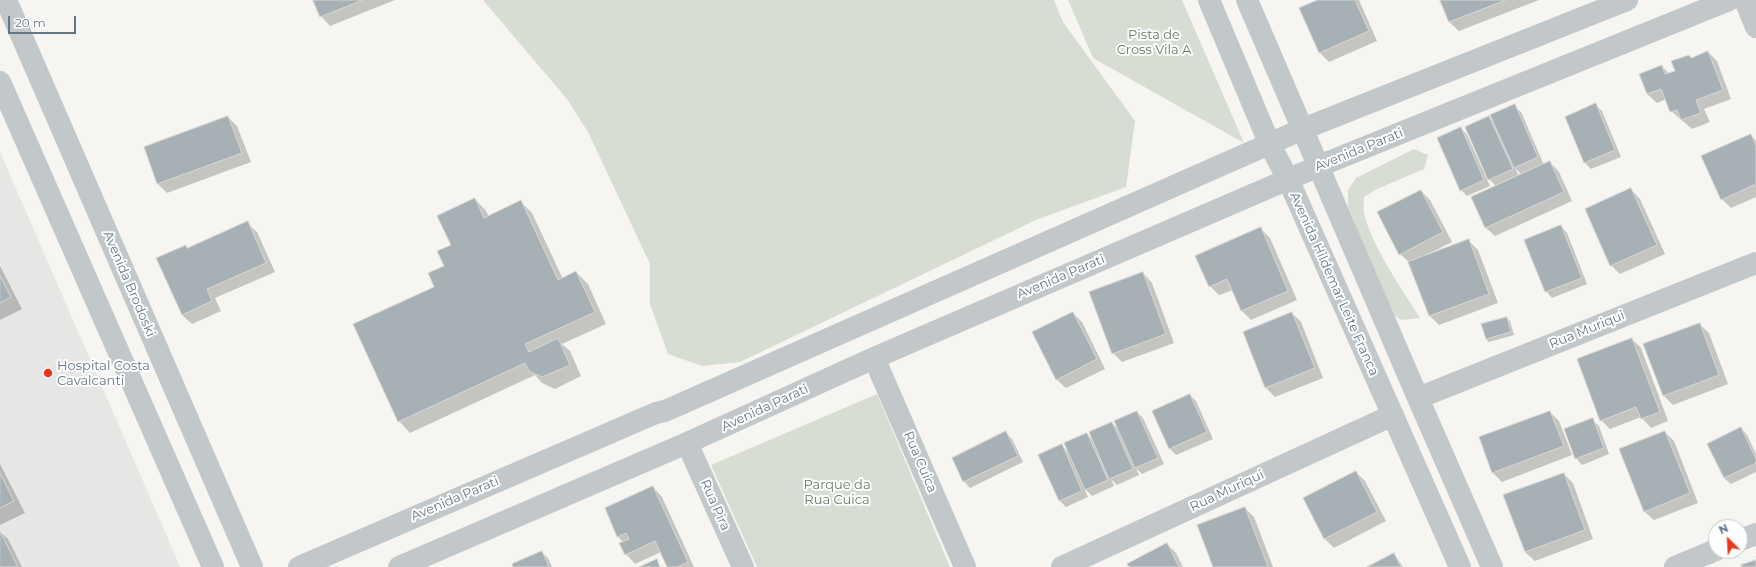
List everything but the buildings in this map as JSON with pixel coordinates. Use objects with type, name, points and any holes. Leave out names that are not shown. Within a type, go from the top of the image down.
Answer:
[{"type":"street","name":"Avenida Brodoski","points":[[6,0],[252,567]]},
{"type":"street","name":"Avenida Hildemar Leite Franca","points":[[1209,0],[1270,145],[1288,179],[1460,567]]},
{"type":"street","points":[[1247,0],[1492,567]]},
{"type":"street","name":"Avenida Parati","points":[[299,567],[656,413],[665,411],[1303,130],[1627,0]]},
{"type":"street","name":"Avenida Parati","points":[[399,567],[687,443],[874,358],[1288,179],[1729,0]]},
{"type":"street","points":[[1745,0],[1756,27]]},
{"type":"street","points":[[0,82],[213,567]]},
{"type":"street","name":"Rua Muriqui","points":[[1418,398],[1756,262]]},
{"type":"street","name":"Rua Cuica","points":[[874,358],[965,567]]},
{"type":"street","name":"Rua Muriqui","points":[[1062,567],[1393,415]]},
{"type":"street","name":"Rua Pira","points":[[687,443],[743,567]]},
{"type":"street","points":[[1675,567],[1708,553]]},
{"type":"shaded area","name":"Hospital Costa Cavalcanti","points":[[0,152],[179,564],[180,567],[0,567]]},
{"type":"green space","points":[[483,0],[1054,0],[1063,22],[1135,121],[1126,187],[1036,220],[740,362],[702,366],[668,354],[650,304],[650,264],[588,132],[567,99]]},
{"type":"green space","name":"Pista de Cross Vila A","points":[[1068,0],[1182,0],[1244,143],[1093,58]]},
{"type":"green space","points":[[1414,149],[1428,155],[1424,169],[1377,189],[1364,197],[1364,213],[1367,225],[1373,238],[1396,281],[1420,318],[1402,320],[1387,312],[1372,265],[1348,206],[1348,190],[1356,178]]},
{"type":"green space","name":"Parque da Rua Cuica","points":[[877,394],[950,567],[757,567],[711,465]]},
{"type":"place","name":"Hospital Costa Cavalcanti","points":[[48,373]]}]
